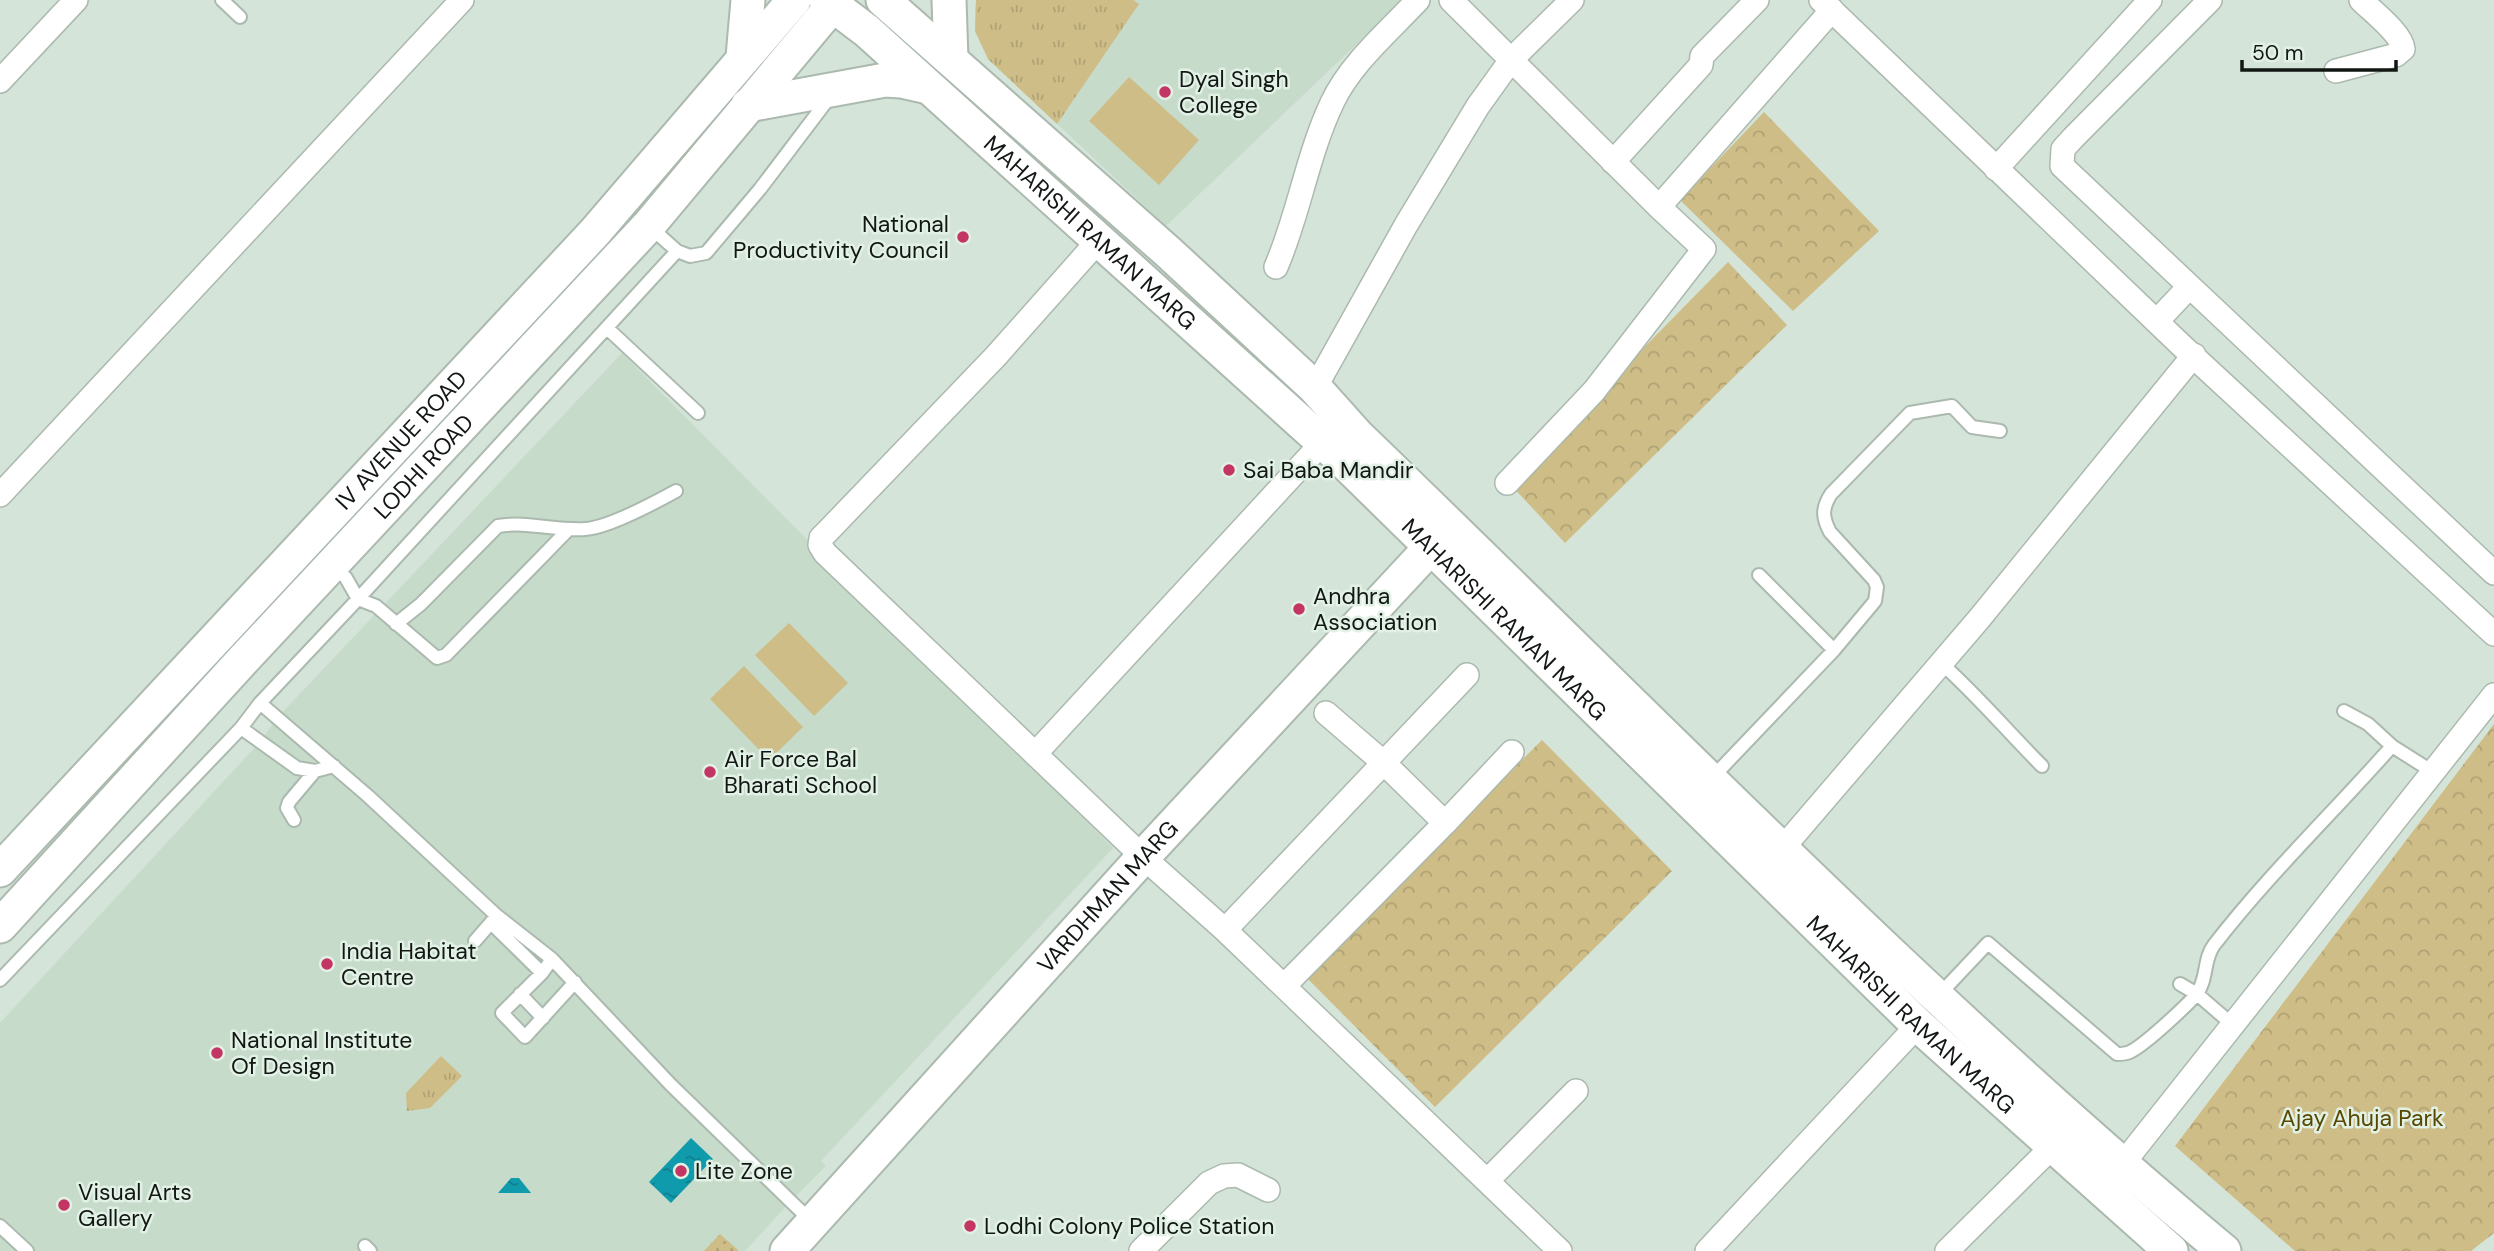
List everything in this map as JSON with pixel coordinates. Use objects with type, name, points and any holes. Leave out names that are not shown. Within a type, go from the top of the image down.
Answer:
[{"type":"main road","points":[[743,57],[748,0]]},
{"type":"main road","name":"IV AVENUE ROAD","points":[[0,870],[595,232],[794,0]]},
{"type":"main road","name":"MAHARISHI RAMAN MARG","points":[[883,0],[1167,251],[1315,388],[1358,436],[1781,850],[1936,997],[2121,1166],[2224,1251]]},
{"type":"main road","points":[[949,0],[951,59]]},
{"type":"main road","name":"MAHARISHI RAMAN MARG","points":[[832,2],[1323,442],[1918,1025],[2052,1147],[2153,1246]]},
{"type":"main road","name":"LODHI ROAD","points":[[0,926],[649,225],[832,2]]},
{"type":"main road","points":[[748,105],[885,80],[901,80],[929,87]]},
{"type":"main road","name":"VARDHMAN MARG","points":[[787,1251],[1143,858],[1432,546]]},
{"type":"street","points":[[0,81],[76,0]]},
{"type":"street","points":[[0,495],[462,0]]},
{"type":"street","points":[[1276,267],[1314,149],[1332,103],[1350,73],[1418,0]]},
{"type":"street","points":[[1451,0],[1658,207],[1704,249],[1703,254],[1594,391],[1507,483]]},
{"type":"street","points":[[1315,388],[1413,213],[1478,106],[1511,61],[1572,0]]},
{"type":"street","points":[[1613,162],[1700,65],[1702,56],[1757,0]]},
{"type":"street","points":[[1996,169],[2150,0]]},
{"type":"street","points":[[2210,0],[2063,149],[2062,166],[2494,573]]},
{"type":"street","points":[[2336,71],[2396,55],[2403,49],[2396,34],[2361,0]]},
{"type":"street","points":[[1658,207],[1827,5],[2157,321],[2494,634]]},
{"type":"street","points":[[1099,240],[996,356],[821,538],[820,545],[825,553],[1143,858],[1226,930],[1560,1251]]},
{"type":"street","points":[[2157,321],[2189,287]]},
{"type":"street","points":[[1781,850],[1941,663],[2194,355]]},
{"type":"street","points":[[1035,754],[1323,442]]},
{"type":"street","points":[[1226,930],[1466,675]]},
{"type":"street","points":[[2121,1166],[2494,695]]},
{"type":"street","points":[[1326,713],[1384,763],[1445,823]]},
{"type":"street","points":[[1284,986],[1512,752]]},
{"type":"street","points":[[1707,1251],[1918,1025]]},
{"type":"street","points":[[1487,1181],[1576,1091]]},
{"type":"street","points":[[1947,1251],[2052,1147]]},
{"type":"street","points":[[1141,1251],[1209,1183],[1224,1176],[1238,1175],[1268,1190]]},
{"type":"lane","points":[[222,0],[240,17]]},
{"type":"lane","points":[[649,225],[677,250],[690,256],[706,253],[760,189],[835,89]]},
{"type":"lane","points":[[0,980],[241,728],[260,703],[677,250]]},
{"type":"lane","points":[[607,328],[698,413]]},
{"type":"lane","points":[[1710,780],[1835,650],[1875,601],[1877,587],[1870,573],[1830,532],[1825,523],[1824,504],[1831,494],[1910,413],[1952,406],[1972,427],[2000,432]]},
{"type":"lane","points":[[396,624],[421,604],[498,526],[512,524],[589,529],[637,511],[677,491]]},
{"type":"lane","points":[[333,565],[346,578],[358,599],[376,606],[437,658],[446,655],[569,529]]},
{"type":"lane","points":[[1759,575],[1835,650]]},
{"type":"lane","points":[[1941,663],[1971,690],[2042,766]]},
{"type":"lane","points":[[260,703],[334,766],[494,919],[542,973]]},
{"type":"lane","points":[[2344,711],[2368,724],[2392,746],[2433,772]]},
{"type":"lane","points":[[241,728],[297,768],[315,771],[334,766]]},
{"type":"lane","points":[[1936,997],[1988,943],[2117,1054],[2129,1053],[2197,994],[2204,982],[2211,949],[2285,861],[2392,746]]},
{"type":"lane","points":[[294,820],[287,808],[289,802],[315,771]]},
{"type":"lane","points":[[475,941],[494,919]]},
{"type":"lane","points":[[494,919],[552,959],[671,1085],[813,1223]]},
{"type":"lane","points":[[552,959],[542,973],[502,1013],[525,1037],[575,982]]},
{"type":"lane","points":[[2180,984],[2197,994],[2233,1025]]},
{"type":"lane","points":[[520,994],[544,1018]]},
{"type":"lane","points":[[0,1226],[27,1251]]},
{"type":"shaded area","name":"Dyal Singh College","points":[[976,0],[1403,0],[1166,226],[988,59],[975,31]]},
{"type":"shaded area","points":[[622,353],[1113,848],[821,1161],[826,1166],[745,1251],[0,1251],[0,1023],[259,743],[277,718]]},
{"type":"green space","points":[[976,0],[1133,0],[1139,4],[1057,124],[988,59],[975,31]]},
{"type":"green space","points":[[1129,77],[1199,140],[1159,185],[1089,121]]},
{"type":"green space","points":[[1764,112],[1879,231],[1793,311],[1680,200]]},
{"type":"green space","points":[[1728,262],[1787,325],[1565,543],[1510,484]]},
{"type":"green space","points":[[789,623],[848,683],[814,716],[755,655]]},
{"type":"green space","points":[[744,666],[803,727],[769,760],[710,699]]},
{"type":"green space","name":"Ajay Ahuja Park","points":[[2494,724],[2494,1233],[2471,1251],[2295,1251],[2175,1146]]},
{"type":"green space","points":[[1542,740],[1672,871],[1435,1107],[1305,976]]},
{"type":"green space","points":[[441,1056],[462,1076],[430,1108],[407,1111],[406,1093]]},
{"type":"green space","points":[[720,1234],[738,1250],[704,1251]]},
{"type":"water","name":"Lite Zone","points":[[691,1138],[713,1159],[671,1203],[649,1182]]},
{"type":"water","points":[[511,1178],[519,1178],[531,1193],[498,1193]]},
{"type":"place","name":"Dyal Singh College","points":[[1165,92]]},
{"type":"place","name":"National Productivity Council","points":[[963,237]]},
{"type":"place","name":"Sai Baba Mandir","points":[[1229,470]]},
{"type":"place","name":"Andhra Association","points":[[1299,609]]},
{"type":"place","name":"Air Force Bal Bharati School","points":[[710,772]]},
{"type":"place","name":"India Habitat Centre","points":[[327,964]]},
{"type":"place","name":"National Institute Of Design","points":[[217,1053]]},
{"type":"place","name":"Lite Zone","points":[[681,1171]]},
{"type":"place","name":"Visual Arts Gallery","points":[[64,1205]]},
{"type":"place","name":"Lodhi Colony Police Station","points":[[970,1226]]}]
